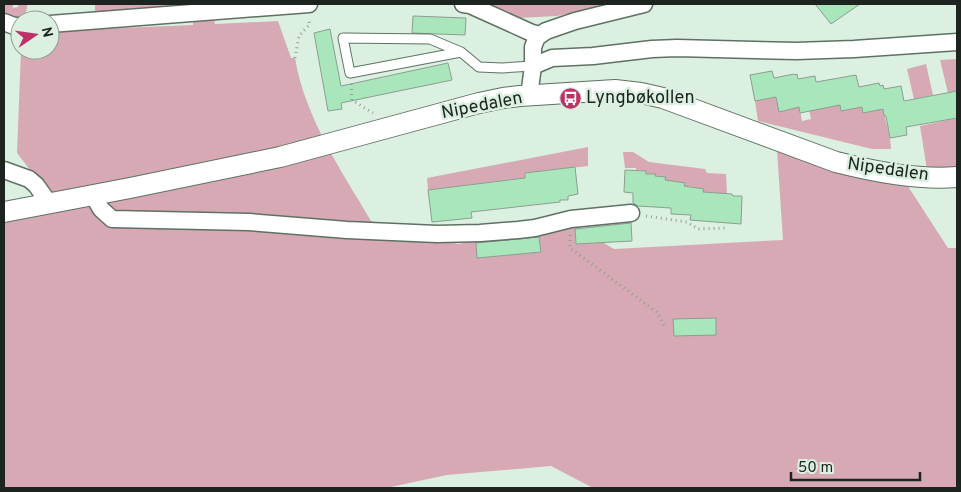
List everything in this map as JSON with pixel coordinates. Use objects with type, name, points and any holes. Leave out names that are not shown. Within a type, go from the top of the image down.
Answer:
[{"type":"street","points":[[463,4],[470,5],[540,35]]},
{"type":"street","points":[[529,96],[533,66],[533,47],[537,37],[546,31],[575,21],[644,4]]},
{"type":"street","points":[[60,23],[308,9]]},
{"type":"street","name":"Nipedalen","points":[[533,66],[552,58],[593,56],[652,49],[796,51],[957,42]]},
{"type":"street","name":"Nipedalen","points":[[4,212],[280,157],[503,98],[615,90],[663,98],[836,162],[863,169],[891,174],[957,177]]},
{"type":"street","points":[[4,170],[29,179],[36,185],[49,203]]},
{"type":"street","points":[[93,195],[106,215],[112,219],[119,220],[249,222],[347,230],[437,234],[480,233],[534,228],[571,219],[631,213]]},
{"type":"lane","name":"Nipedalen","points":[[350,74],[343,38],[430,39],[461,52],[479,67],[533,66]]},
{"type":"lane","points":[[350,74],[461,52]]},
{"type":"path","points":[[295,58],[299,36],[310,24],[308,9]]},
{"type":"path","points":[[350,74],[352,100],[374,114]]},
{"type":"path","points":[[631,213],[687,222],[698,228],[728,228]]},
{"type":"path","points":[[571,219],[570,248],[658,313],[664,326]]},
{"type":"shaded area","points":[[4,4],[13,4],[13,8],[18,7],[18,4],[27,4],[26,10],[10,10],[10,18],[4,15]]},
{"type":"shaded area","points":[[95,4],[265,4],[114,14],[95,12]]},
{"type":"shaded area","points":[[480,4],[615,4],[557,16],[518,18]]},
{"type":"shaded area","points":[[214,16],[215,24],[278,21],[291,58],[295,58],[307,102],[316,122],[336,163],[371,221],[458,244],[566,221],[614,249],[783,240],[776,135],[900,174],[948,248],[957,248],[957,488],[593,488],[551,466],[447,475],[386,488],[4,488],[4,212],[54,201],[17,153],[21,60],[60,60],[60,31],[193,25],[193,17]]},
{"type":"shaded area","points":[[957,59],[957,91],[948,93],[940,60]]},
{"type":"shaded area","points":[[926,64],[933,95],[914,99],[907,69]]},
{"type":"shaded area","points":[[776,97],[777,103],[798,100],[802,121],[811,119],[808,104],[840,105],[841,111],[862,107],[863,113],[883,109],[891,149],[872,149],[758,121],[755,101]]},
{"type":"shaded area","points":[[957,118],[957,168],[927,170],[920,126]]},
{"type":"shaded area","points":[[588,147],[588,166],[525,173],[525,178],[428,190],[427,178]]},
{"type":"shaded area","points":[[623,152],[633,152],[649,162],[705,169],[707,173],[726,174],[727,194],[703,192],[704,189],[684,186],[684,183],[665,180],[665,177],[646,174],[646,171],[636,170],[636,168],[625,168]]},
{"type":"building","points":[[815,4],[860,4],[831,24]]},
{"type":"building","points":[[413,16],[466,18],[465,35],[412,33]]},
{"type":"building","points":[[330,29],[341,86],[448,63],[452,80],[341,103],[342,109],[328,111],[314,33]]},
{"type":"building","points":[[772,71],[774,78],[797,74],[798,79],[815,76],[816,82],[856,75],[859,87],[879,83],[880,86],[883,85],[884,89],[901,86],[904,101],[957,91],[957,118],[906,127],[907,135],[890,138],[883,109],[863,113],[862,107],[841,111],[840,105],[800,113],[799,107],[779,112],[776,97],[755,101],[750,75]]},
{"type":"building","points":[[575,167],[578,194],[568,196],[568,200],[471,212],[472,218],[432,222],[428,190],[525,178],[525,173]]},
{"type":"building","points":[[625,170],[646,171],[646,174],[666,177],[665,180],[685,183],[684,186],[704,189],[703,192],[742,196],[741,224],[690,220],[691,215],[671,214],[671,208],[638,206],[633,203],[633,193],[624,192]]},
{"type":"building","points":[[631,223],[632,241],[576,244],[575,229]]},
{"type":"building","points":[[539,237],[541,252],[477,258],[476,243]]},
{"type":"building","points":[[716,318],[716,335],[674,336],[673,319]]},
{"type":"place","name":"Lyngbøkollen","points":[[570,98]]}]
